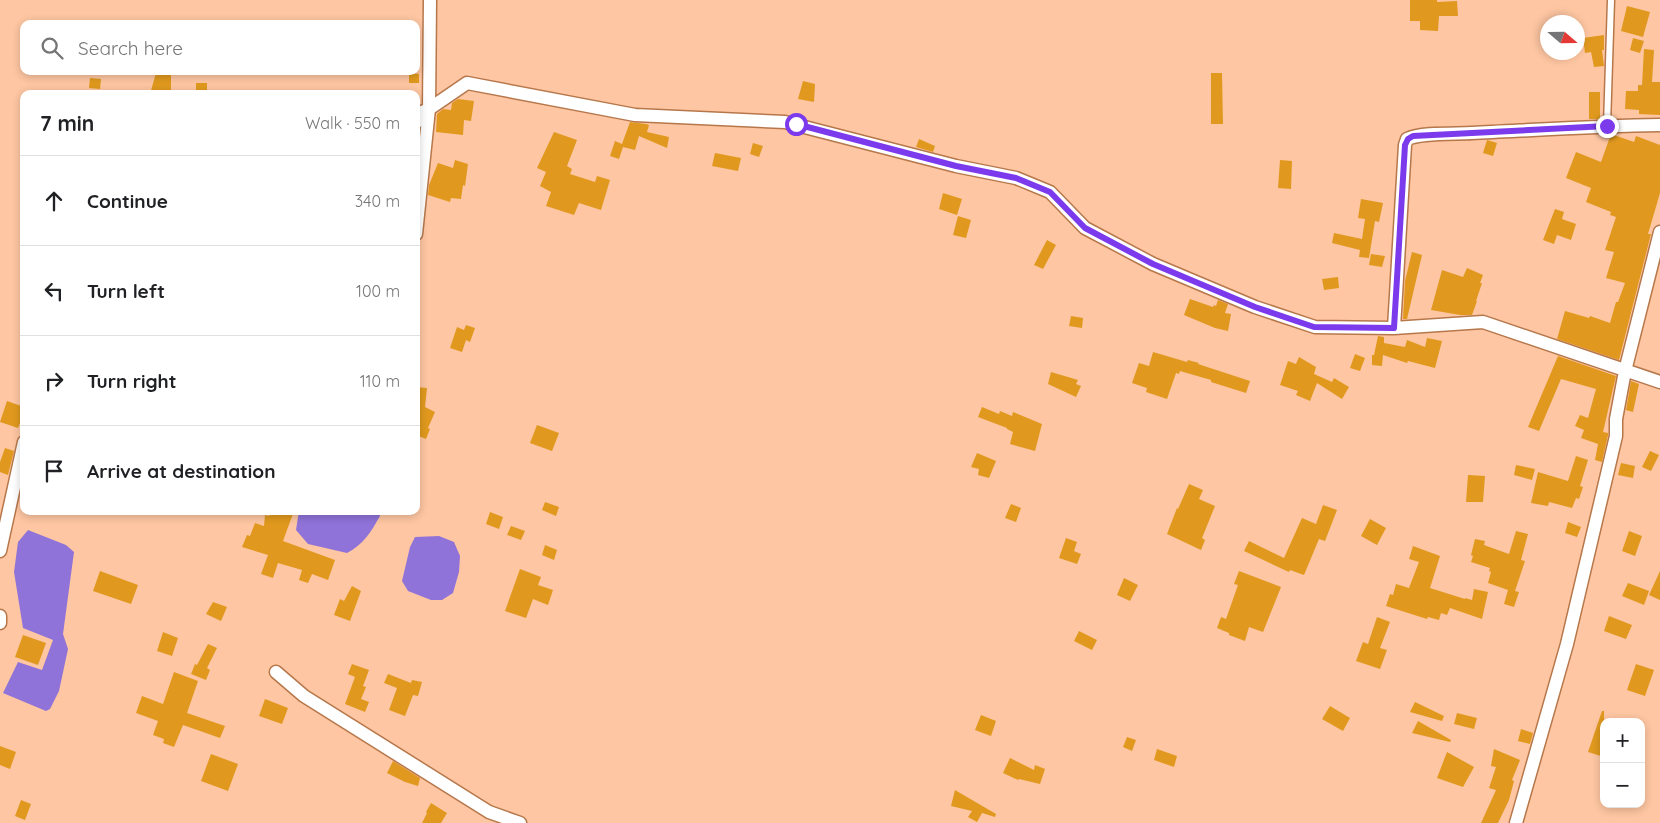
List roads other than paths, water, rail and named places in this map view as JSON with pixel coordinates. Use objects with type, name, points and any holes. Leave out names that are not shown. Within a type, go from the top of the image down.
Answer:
[{"type":"street","points":[[420,196],[429,109],[430,0]]},
{"type":"street","points":[[420,116],[422,112],[467,83],[635,115],[796,124],[956,166],[1016,178],[1050,192],[1085,228],[1153,264],[1255,307],[1314,327],[1394,328],[1483,322],[1660,382]]},
{"type":"street","points":[[1394,328],[1405,145],[1408,139],[1413,136],[1660,125]]},
{"type":"street","points":[[1516,823],[1567,644],[1616,436],[1616,419],[1625,371],[1660,232]]},
{"type":"street","points":[[0,551],[20,460]]},
{"type":"street","points":[[0,616],[0,623]]},
{"type":"street","points":[[276,672],[304,696],[489,812],[520,823]]},
{"type":"lane","points":[[1607,126],[1611,0]]}]
